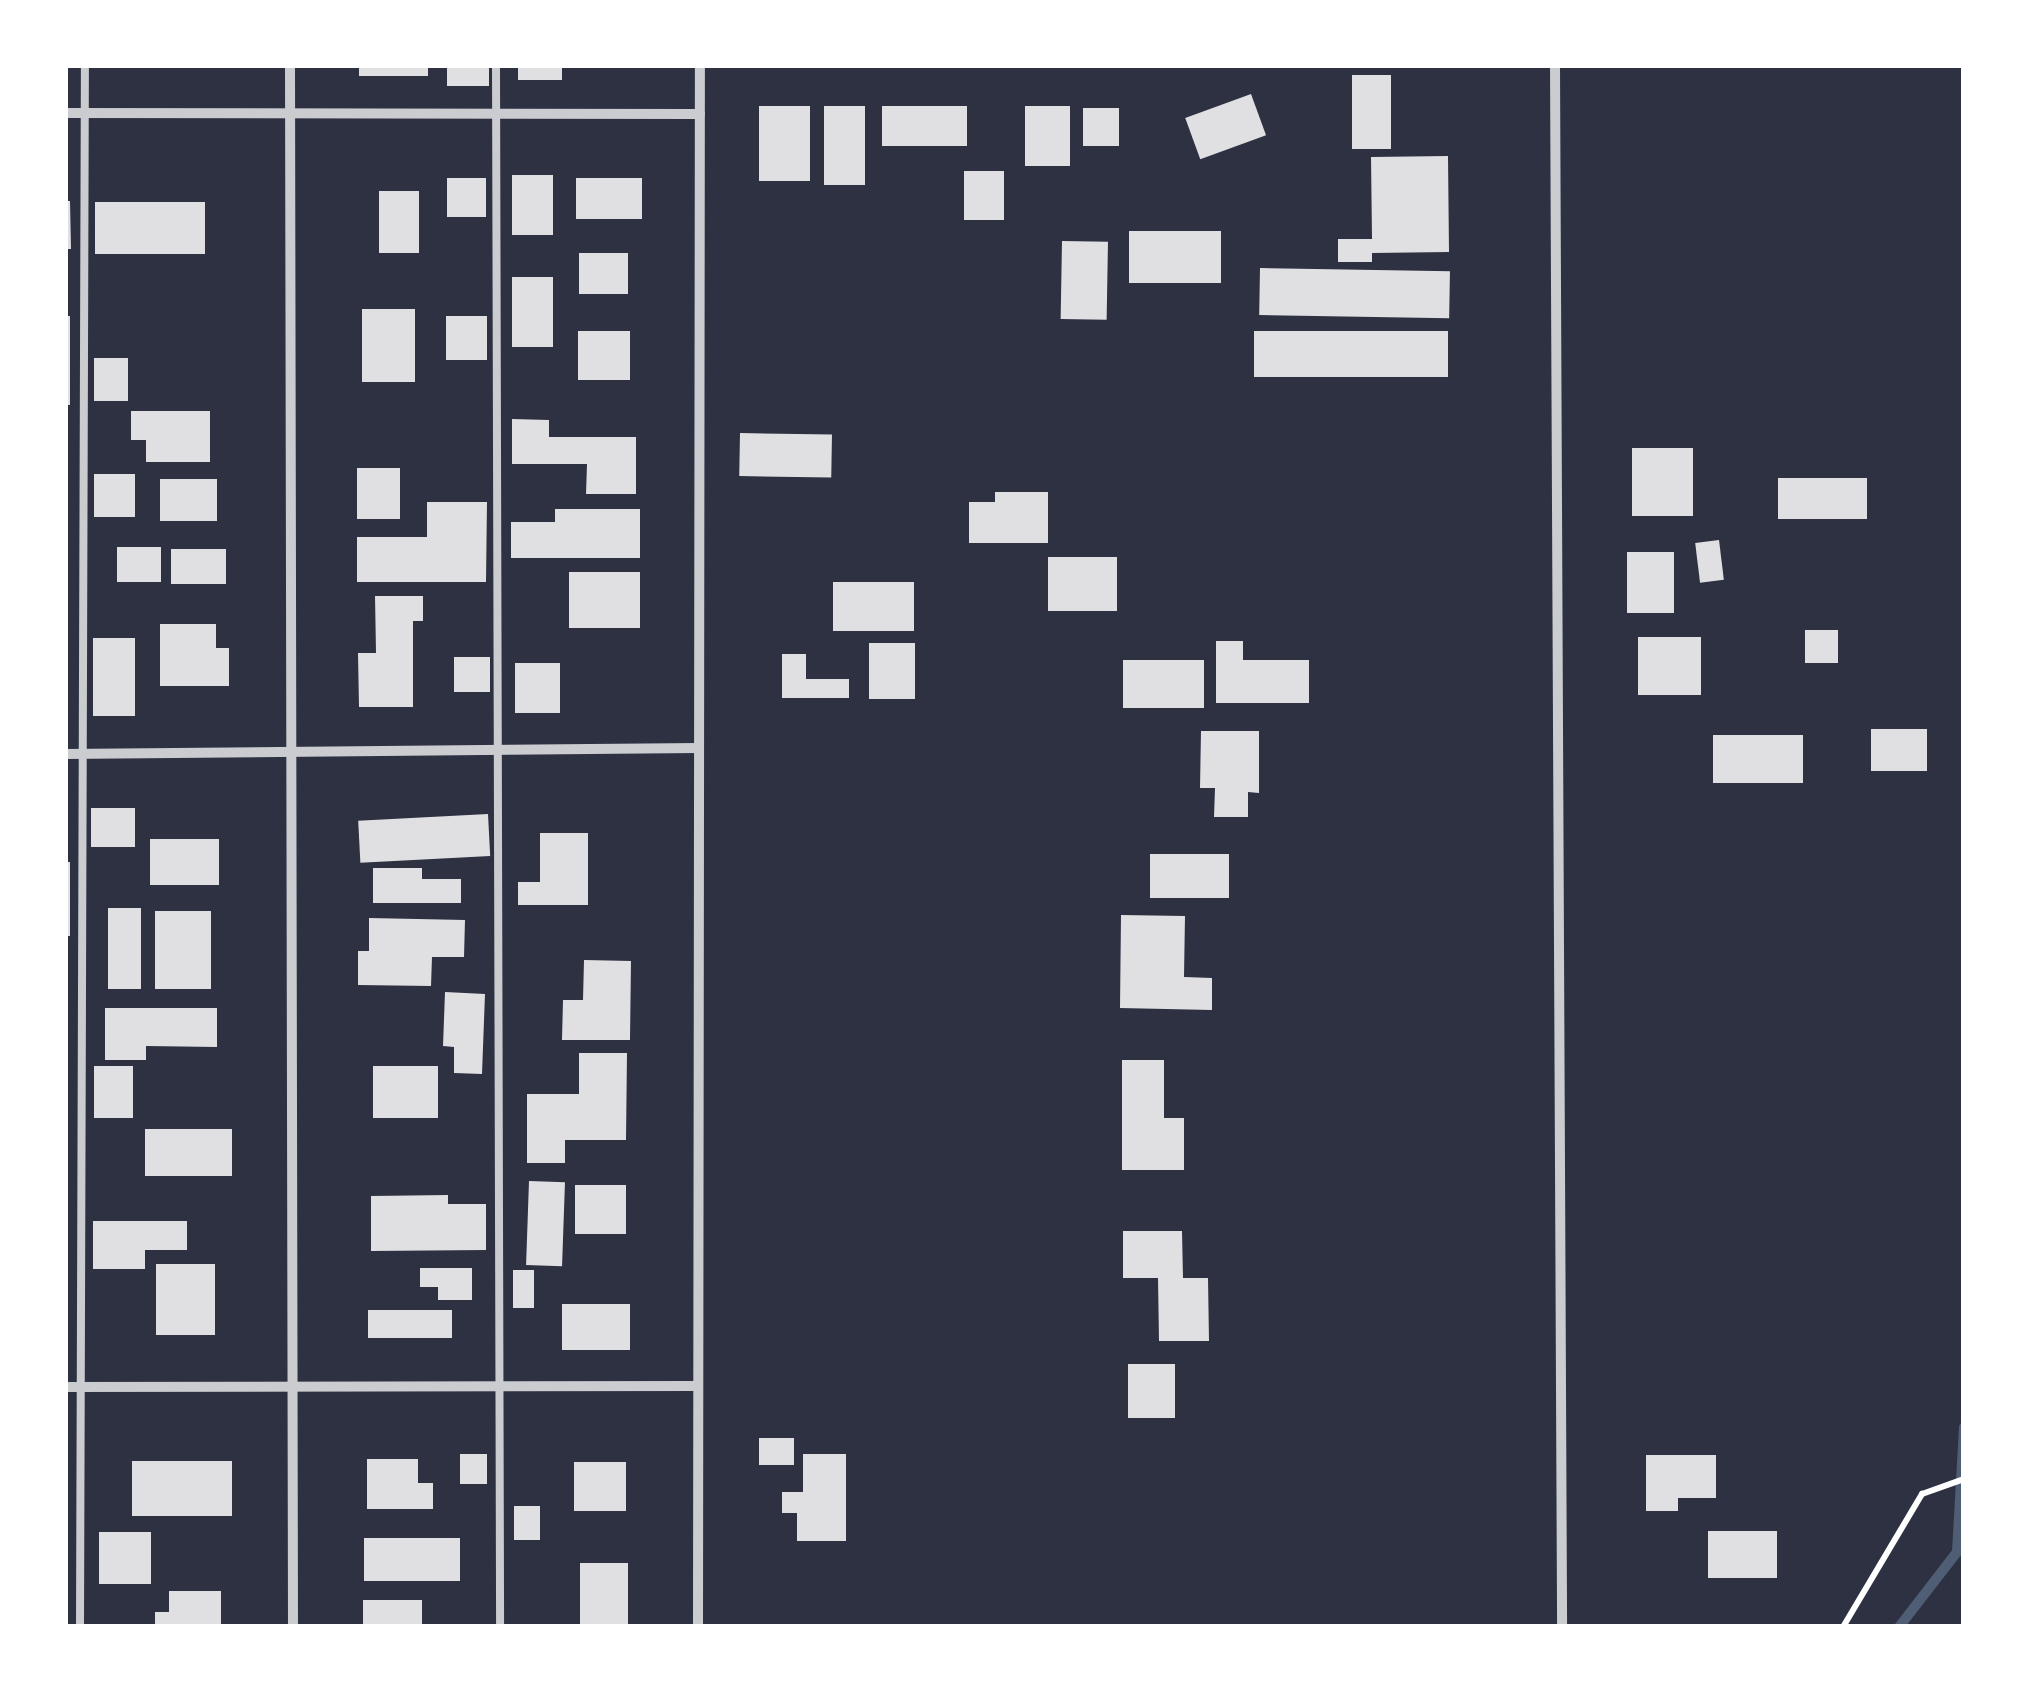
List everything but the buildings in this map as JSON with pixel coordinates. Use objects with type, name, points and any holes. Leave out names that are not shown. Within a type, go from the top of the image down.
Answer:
[{"type":"street","points":[[290,65],[293,1627]]},
{"type":"street","points":[[698,1627],[700,65]]},
{"type":"street","points":[[1554,65],[1562,1627]]},
{"type":"street","points":[[65,114],[700,114]]},
{"type":"street","points":[[65,754],[699,748]]},
{"type":"street","points":[[65,1386],[698,1386]]},
{"type":"lane","points":[[80,1627],[84,65]]},
{"type":"lane","points":[[496,65],[500,1627]]},
{"type":"path","points":[[1842,1627],[1922,1494],[1964,1479]]},
{"type":"waterway","points":[[1899,1627],[1957,1552],[1964,1427]]}]
